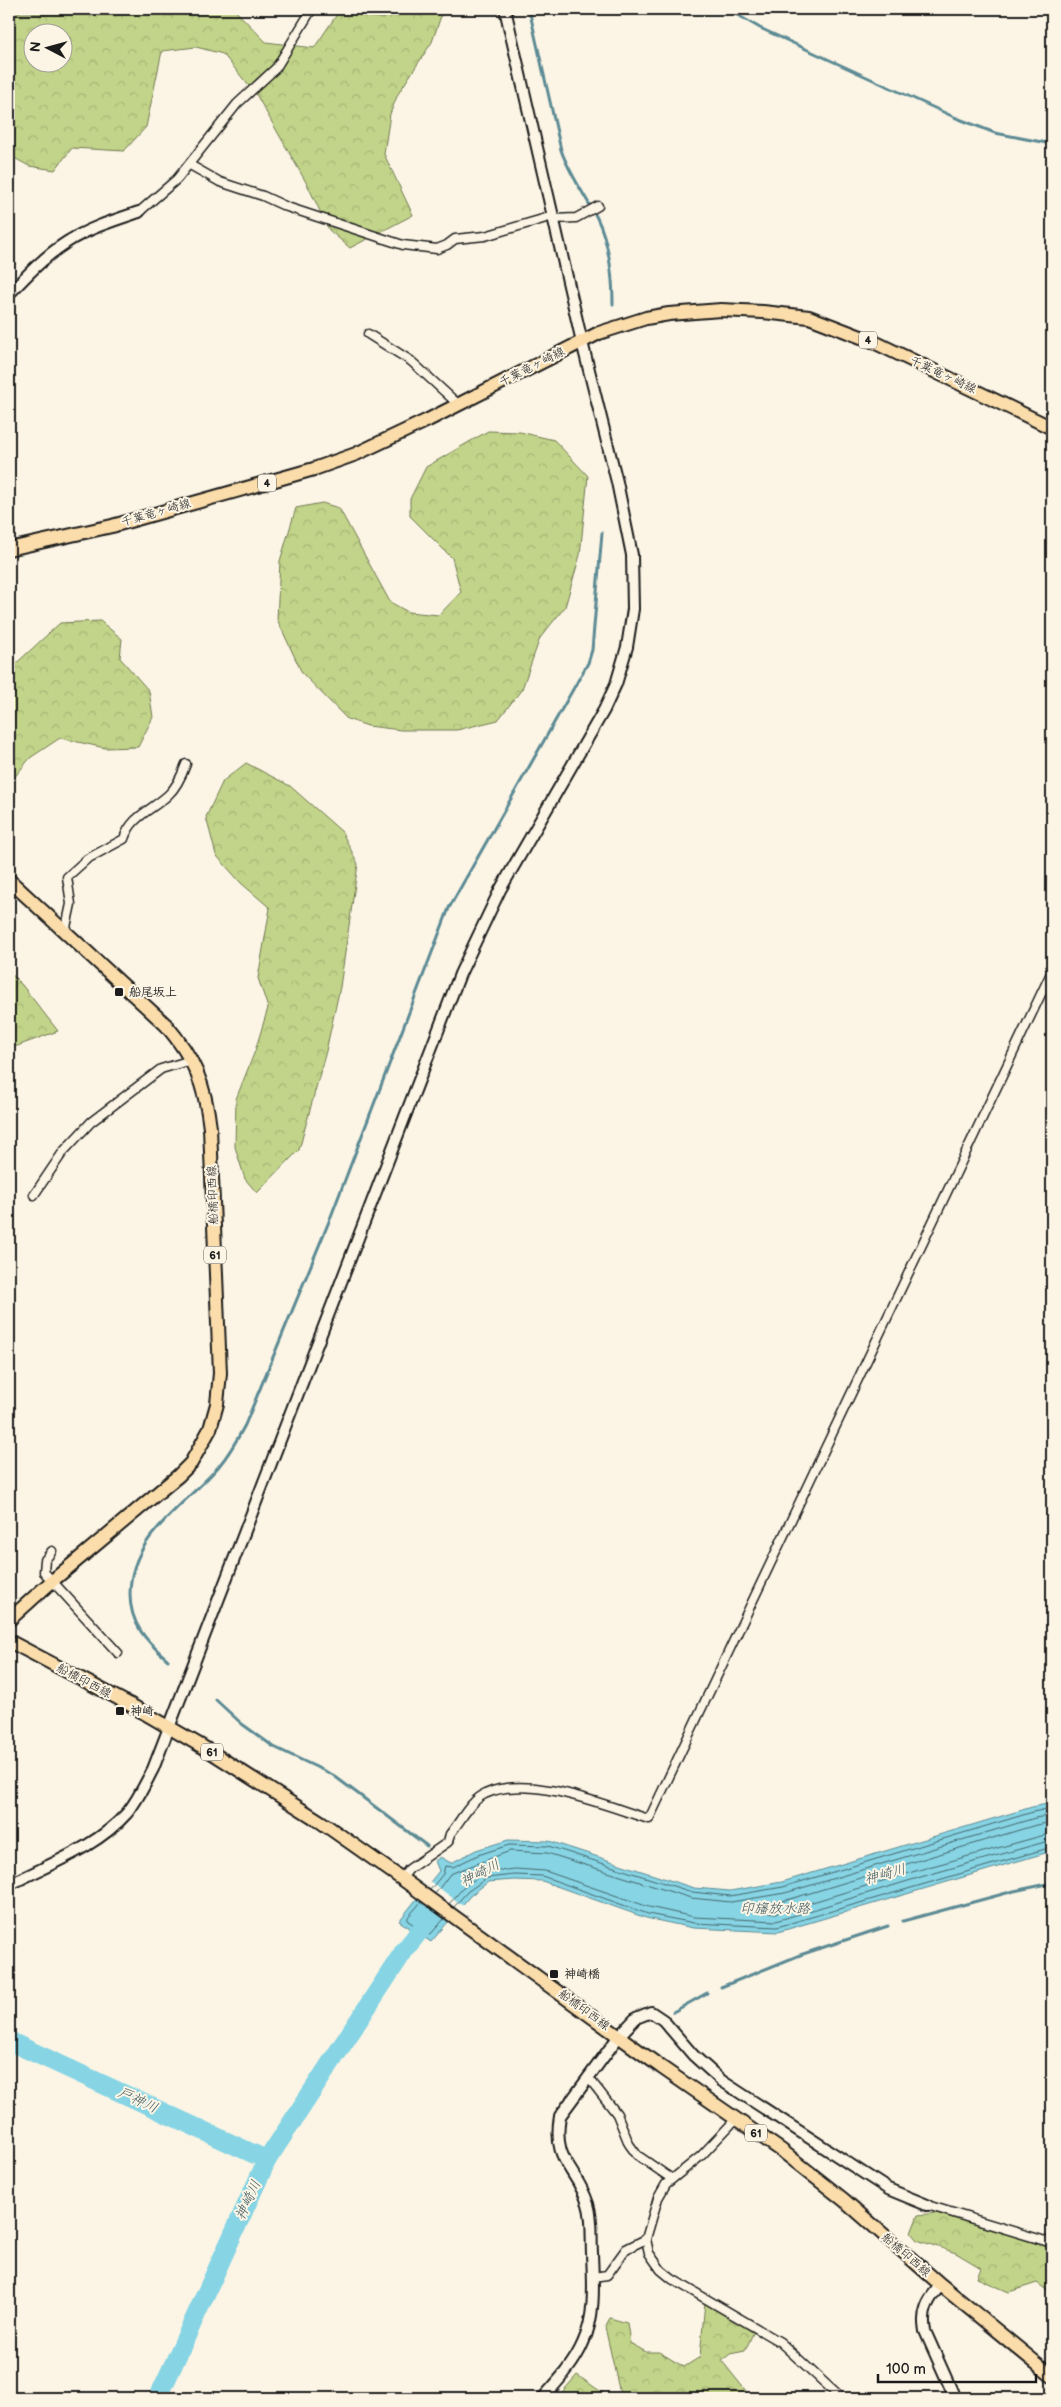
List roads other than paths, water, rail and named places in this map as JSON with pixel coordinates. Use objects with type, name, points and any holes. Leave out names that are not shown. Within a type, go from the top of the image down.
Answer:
[{"type":"main road","name":"千葉竜ヶ崎線","points":[[9,549],[112,526],[314,469],[356,454],[582,342],[624,324],[669,314],[721,310],[810,317],[874,342],[1052,428]]},
{"type":"main road","name":"船橋印西線","points":[[9,880],[166,1025],[191,1060],[204,1090],[210,1128],[220,1373],[212,1422],[200,1448],[184,1470],[51,1582],[9,1620]]},
{"type":"main road","name":"船橋印西線","points":[[9,1641],[169,1727],[269,1788],[404,1880],[619,2036],[781,2150],[844,2200],[940,2285],[1052,2376]]},
{"type":"street","points":[[9,294],[37,265],[67,242],[101,225],[139,212],[177,179],[237,104],[276,68],[312,9]]},
{"type":"street","points":[[9,1885],[92,1844],[127,1813],[153,1769],[460,974],[500,890],[604,710],[622,666],[633,610],[632,555],[617,482],[582,342],[505,9]]},
{"type":"street","points":[[190,165],[220,182],[263,196],[287,207],[403,245],[437,249],[455,239],[485,236],[553,218],[576,218],[598,206]]},
{"type":"street","points":[[368,334],[411,361],[459,404]]},
{"type":"street","points":[[65,932],[71,904],[67,877],[87,859],[124,839],[127,828],[136,818],[170,794],[186,764]]},
{"type":"street","points":[[404,1880],[414,1865],[448,1842],[450,1834],[485,1794],[500,1790],[523,1787],[547,1790],[649,1819],[1052,970]]},
{"type":"street","points":[[34,1195],[63,1152],[91,1122],[161,1069],[191,1060]]},
{"type":"street","points":[[52,1551],[45,1560],[43,1567],[51,1582],[118,1653]]},
{"type":"street","points":[[543,2398],[562,2376],[584,2342],[592,2312],[593,2277],[589,2204],[561,2154],[558,2131],[560,2116],[619,2036],[636,2018],[651,2012],[663,2020],[694,2055],[722,2081],[888,2189],[927,2205],[1052,2243]]},
{"type":"street","points":[[588,2077],[617,2114],[629,2144],[637,2155],[672,2179]]},
{"type":"street","points":[[736,2119],[700,2156],[666,2184],[658,2198],[646,2239],[649,2253],[661,2270],[672,2279],[780,2342],[841,2398]]},
{"type":"street","points":[[593,2277],[607,2275],[626,2249],[646,2239]]},
{"type":"street","points":[[940,2285],[931,2296],[924,2310],[922,2321],[955,2398]]},
{"type":"water","name":"印旛放水路","points":[[1052,1803],[1052,1851],[778,1932],[693,1928],[646,1918],[542,1881],[514,1880],[488,1882],[470,1896],[431,1942],[399,1921],[439,1871],[435,1861],[440,1857],[451,1863],[476,1850],[508,1840],[549,1841],[694,1888],[730,1891],[782,1882],[1032,1807]]},
{"type":"waterway","points":[[529,9],[561,150],[573,176],[597,218],[605,238],[611,272],[613,304]]},
{"type":"waterway","points":[[727,9],[760,28],[954,117],[995,133],[1052,144]]},
{"type":"waterway","points":[[168,1660],[146,1639],[136,1623],[130,1594],[132,1573],[139,1555],[149,1539],[162,1523],[219,1466],[233,1447],[245,1425],[330,1219],[449,908],[588,663],[592,650],[602,533]]},
{"type":"waterway","points":[[216,1700],[242,1724],[274,1747],[333,1775],[427,1846]]},
{"type":"waterway","points":[[903,1921],[1014,1891],[1052,1883]]},
{"type":"waterway","name":"神崎川","points":[[158,2398],[267,2160],[404,1951],[433,1914]]},
{"type":"waterway","points":[[721,1987],[800,1955],[888,1926]]},
{"type":"waterway","points":[[673,2012],[707,1993]]},
{"type":"waterway","name":"戸神川","points":[[9,2041],[267,2160]]},
{"type":"place","name":"船尾坂上","points":[[119,992]]},
{"type":"place","name":"神崎","points":[[120,1711]]},
{"type":"place","name":"神崎橋","points":[[554,1974]]}]
